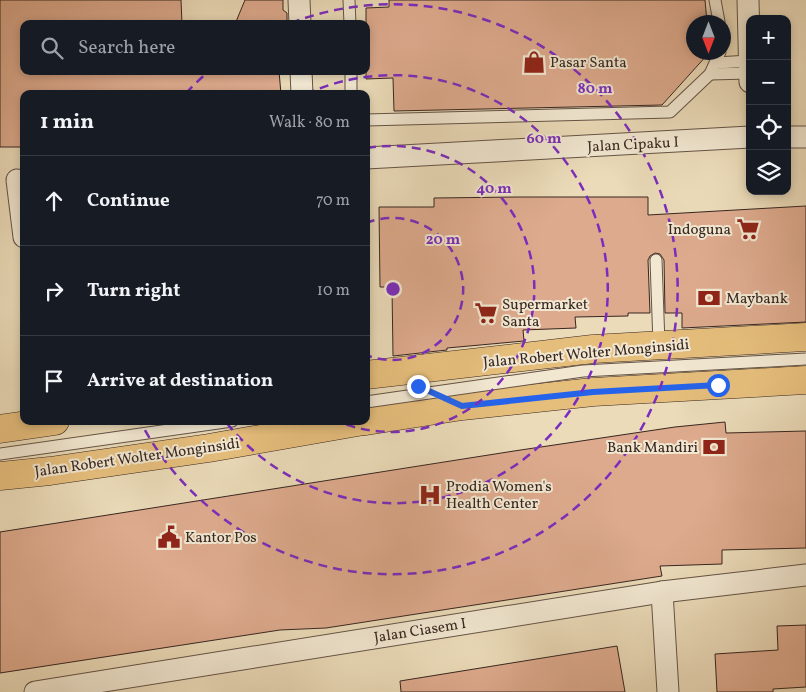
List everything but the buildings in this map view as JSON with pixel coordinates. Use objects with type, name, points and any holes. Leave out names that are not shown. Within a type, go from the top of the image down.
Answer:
[{"type":"main road","name":"Jalan Robert Wolter Monginsidi","points":[[370,375],[593,349],[794,338]]},
{"type":"main road","points":[[718,385],[748,363],[794,338]]},
{"type":"main road","points":[[715,342],[748,363],[794,381]]},
{"type":"main road","points":[[370,375],[401,378],[462,406]]},
{"type":"main road","name":"Jalan Robert Wolter Monginsidi","points":[[370,420],[462,406],[593,392],[794,381]]},
{"type":"main road","points":[[0,429],[29,425]]},
{"type":"main road","points":[[209,448],[252,425]]},
{"type":"main road","name":"Jalan Robert Wolter Monginsidi","points":[[0,476],[209,448],[341,425]]},
{"type":"main road","points":[[0,466],[11,471],[29,472]]},
{"type":"street","points":[[299,0],[300,20]]},
{"type":"street","points":[[748,0],[749,60]]},
{"type":"street","points":[[301,75],[302,90]]},
{"type":"street","name":"Jalan Cipaku I","points":[[370,158],[746,137]]},
{"type":"street","points":[[791,137],[806,137]]},
{"type":"street","points":[[14,180],[20,214]]},
{"type":"street","name":"Jalan Ciasem I","points":[[35,692],[662,592],[806,575]]},
{"type":"street","points":[[662,592],[668,692]]},
{"type":"lane","points":[[349,0],[350,20]]},
{"type":"lane","points":[[715,0],[718,15]]},
{"type":"lane","points":[[370,120],[658,114],[670,112],[710,74],[717,60]]},
{"type":"lane","points":[[725,60],[746,66]]},
{"type":"lane","points":[[710,74],[746,68]]},
{"type":"lane","points":[[351,75],[351,90]]},
{"type":"lane","points":[[656,260],[659,344]]},
{"type":"lane","points":[[370,401],[583,371],[806,359]]},
{"type":"lane","points":[[0,454],[204,425]]},
{"type":"place","name":"Pasar Santa","points":[[534,62]]},
{"type":"place","name":"Indoguna","points":[[748,229]]},
{"type":"place","name":"Maybank","points":[[709,298]]},
{"type":"place","name":"Supermarket Santa","points":[[486,313]]},
{"type":"place","name":"Bank Mandiri","points":[[714,447]]},
{"type":"place","name":"Prodia Women's Health Center","points":[[430,495]]},
{"type":"place","name":"Kantor Pos","points":[[169,537]]},
{"type":"route","points":[[418,386],[462,406],[593,392],[718,385]]}]
